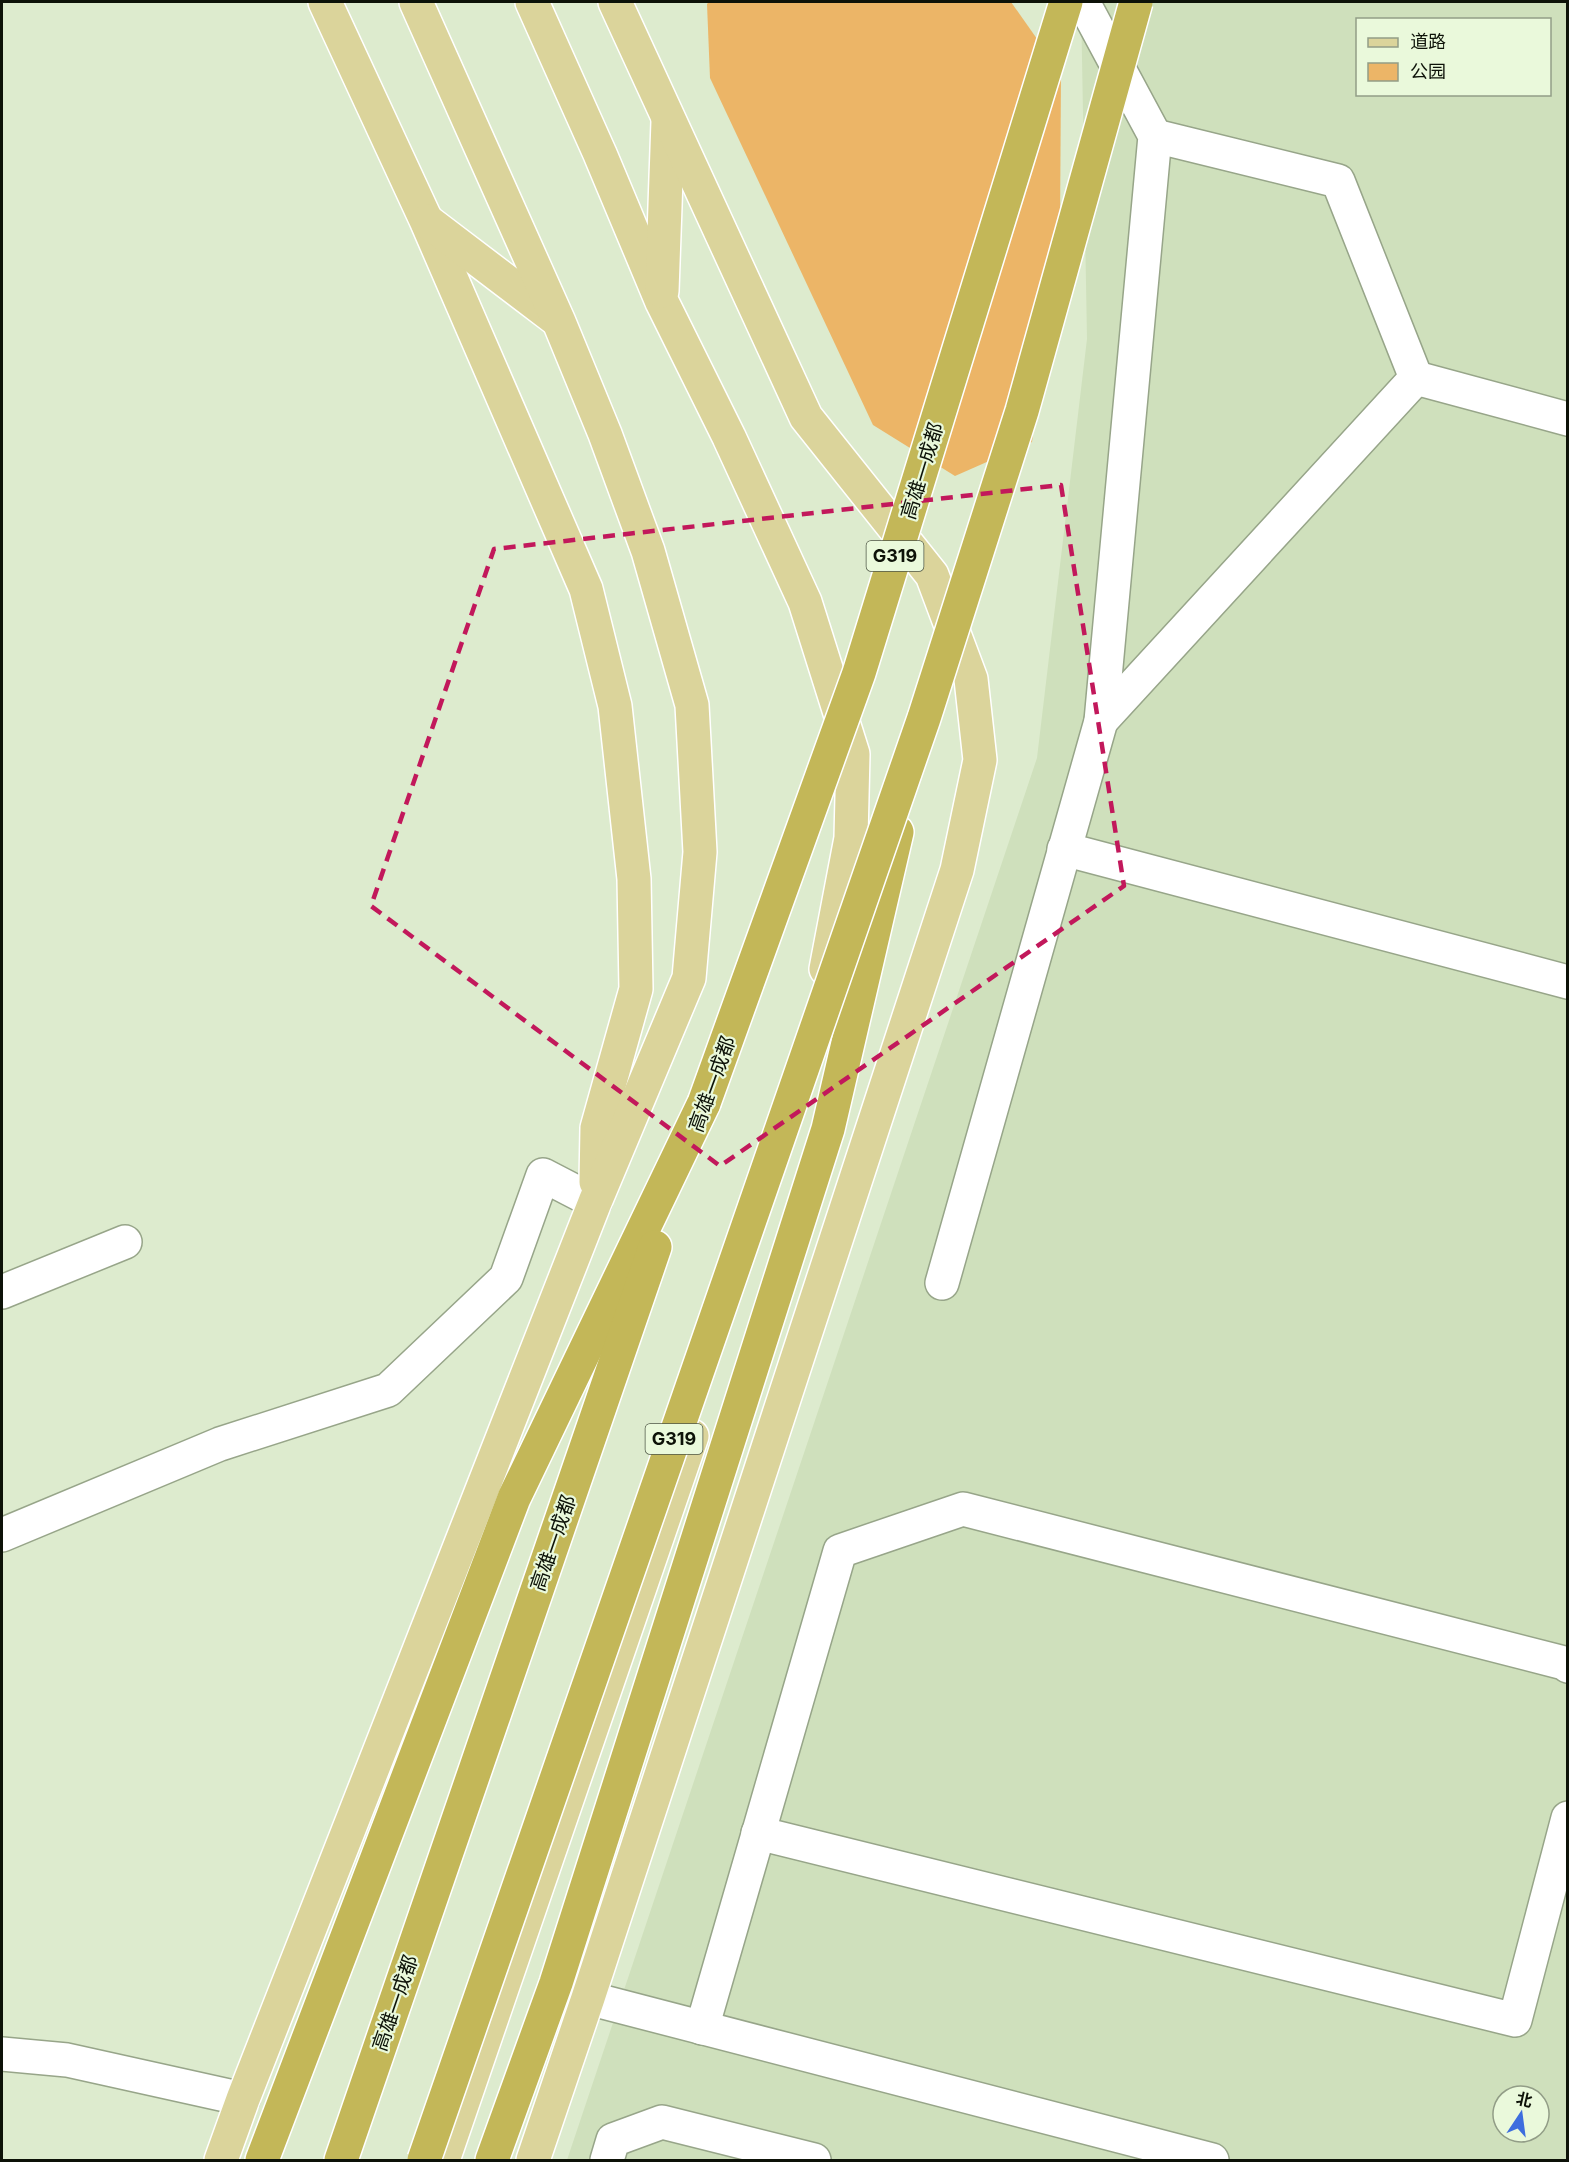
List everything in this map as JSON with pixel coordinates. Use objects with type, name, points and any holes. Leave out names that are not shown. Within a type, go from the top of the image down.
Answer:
[{"type":"highway","name":"高雄—成都","points":[[341,2160],[704,1103],[859,673],[1065,2]]},
{"type":"highway","name":"G319","points":[[424,2160],[924,718],[1022,411],[1136,2]]},
{"type":"highway","points":[[492,2160],[556,1983],[828,1129],[924,718]]},
{"type":"highway","points":[[262,2160],[514,1498],[704,1103]]},
{"type":"main road","points":[[326,2],[426,220],[586,589],[615,706],[634,879],[636,988],[597,1128],[595,1202]]},
{"type":"main road","points":[[221,2160],[595,1202],[689,978],[700,852],[692,705],[648,551],[605,435],[559,322],[416,2]]},
{"type":"main road","points":[[443,2160],[794,1142],[851,838],[853,754],[805,602],[729,437],[662,302],[600,154],[532,2]]},
{"type":"main road","points":[[532,2160],[588,1998],[957,870],[980,760],[971,679],[932,574],[806,417],[669,115],[615,2]]},
{"type":"main road","points":[[662,302],[669,115]]},
{"type":"main road","points":[[426,220],[559,322]]},
{"type":"street","points":[[942,1283],[1101,721],[1155,136],[1083,2]]},
{"type":"street","points":[[1155,136],[1338,182],[1416,378]]},
{"type":"street","points":[[1416,378],[1568,419]]},
{"type":"street","points":[[1101,721],[1416,378]]},
{"type":"street","points":[[1064,849],[1568,982]]},
{"type":"street","points":[[2,1535],[220,1444],[388,1390],[506,1278],[543,1175],[595,1202]]},
{"type":"street","points":[[2,1292],[125,1242]]},
{"type":"street","points":[[702,2028],[840,1551],[963,1509],[1564,1663],[1568,1666]]},
{"type":"street","points":[[758,1833],[1515,2020],[1568,1818]]},
{"type":"street","points":[[588,1998],[1212,2160]]},
{"type":"street","points":[[2,2054],[67,2060],[243,2099]]},
{"type":"street","points":[[607,2160],[613,2140],[662,2122],[814,2160]]},
{"type":"highlighted area","points":[[1061,485],[1124,886],[720,1166],[371,906],[494,549]]},
{"type":"shaded area","points":[[1081,2],[1567,2],[1567,2160],[567,2160],[1037,758],[1087,339]]},
{"type":"green space","points":[[709,2],[1011,2],[1061,73],[1060,230],[1032,442],[955,476],[873,425],[710,78],[707,4]]}]
